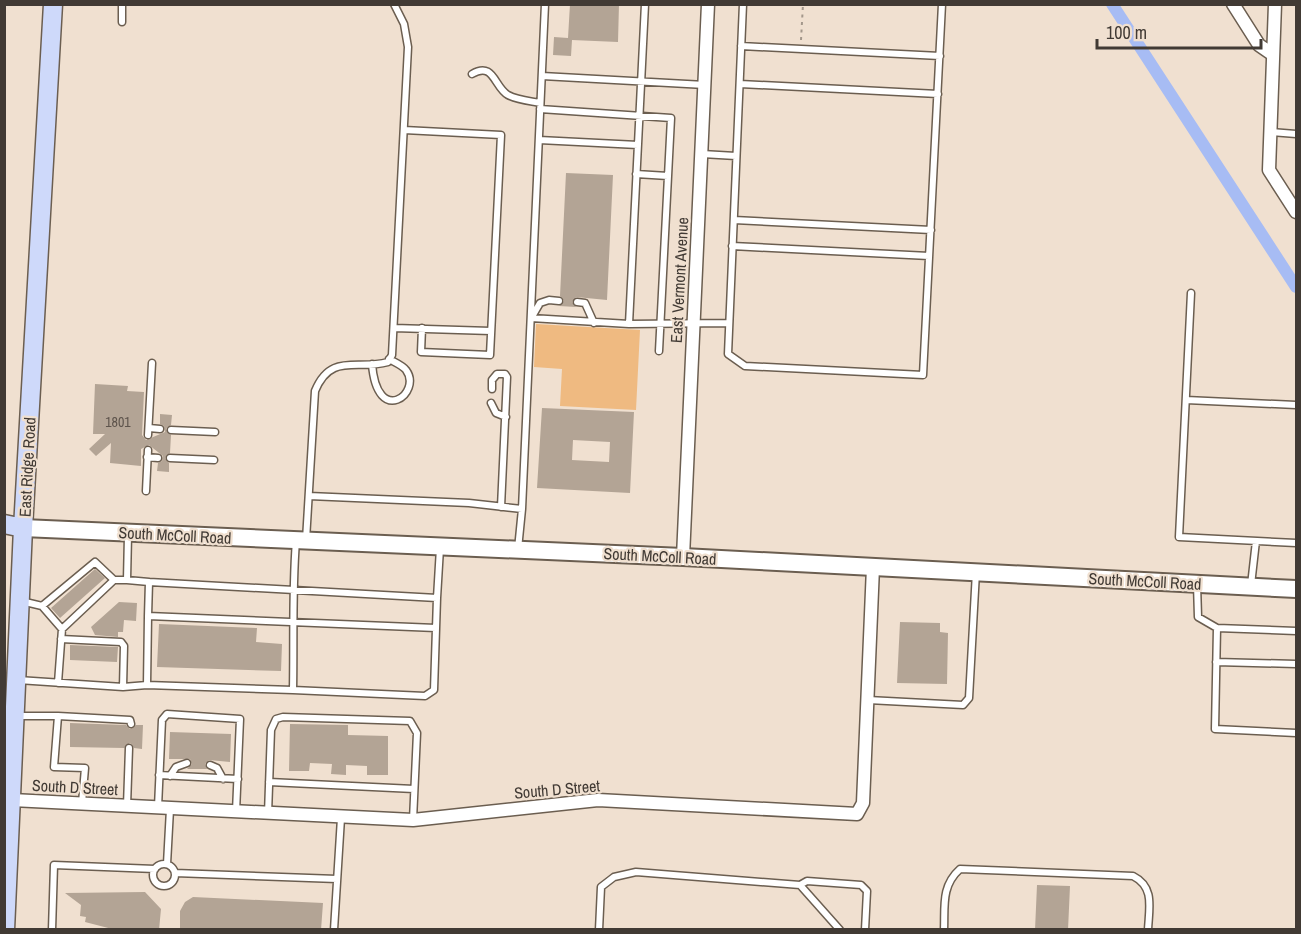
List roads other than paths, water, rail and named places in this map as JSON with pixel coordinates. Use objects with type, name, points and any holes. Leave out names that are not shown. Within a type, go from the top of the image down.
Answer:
[{"type":"main road","name":"East Ridge Road","points":[[5,930],[23,528],[53,4]]},
{"type":"main road","name":"South McColl Road","points":[[4,524],[23,528]]},
{"type":"main road","name":"South McColl Road","points":[[4,532],[23,528]]},
{"type":"street","name":"East Vermont Avenue","points":[[683,557],[708,4]]},
{"type":"street","points":[[1233,4],[1259,45],[1272,54]]},
{"type":"street","points":[[1275,4],[1269,170],[1296,212]]},
{"type":"street","name":"South McColl Road","points":[[23,528],[683,557],[1296,589]]},
{"type":"street","name":"South D Street","points":[[12,800],[413,820],[598,800],[857,814],[863,803],[873,567]]},
{"type":"lane","points":[[122,4],[122,22]]},
{"type":"lane","points":[[389,359],[394,328],[408,47],[404,24],[394,4]]},
{"type":"lane","points":[[518,550],[522,509],[545,4]]},
{"type":"lane","points":[[629,324],[645,4]]},
{"type":"lane","points":[[743,4],[728,354],[745,366],[923,375],[942,4]]},
{"type":"lane","points":[[741,46],[940,56]]},
{"type":"lane","points":[[472,74],[481,70],[488,72],[495,76],[503,92],[510,97],[540,106],[671,118],[659,351]]},
{"type":"lane","points":[[542,76],[705,85]]},
{"type":"lane","points":[[740,84],[938,94]]},
{"type":"lane","points":[[404,130],[501,135],[490,355],[421,352],[422,328]]},
{"type":"lane","points":[[1270,132],[1296,134]]},
{"type":"lane","points":[[539,140],[638,145]]},
{"type":"lane","points":[[702,154],[736,156]]},
{"type":"lane","points":[[636,174],[668,176]]},
{"type":"lane","points":[[734,220],[931,230]]},
{"type":"lane","points":[[732,246],[929,256]]},
{"type":"lane","points":[[1191,293],[1179,537],[1296,543]]},
{"type":"lane","points":[[531,318],[540,303],[549,300],[559,301]]},
{"type":"lane","points":[[577,302],[585,303],[594,323]]},
{"type":"lane","points":[[531,318],[629,324],[728,323]]},
{"type":"lane","points":[[394,328],[491,331]]},
{"type":"lane","points":[[293,690],[292,590],[309,496],[315,391],[320,378],[334,367],[372,364],[389,359],[406,370],[410,379],[409,389],[396,400],[388,400],[375,390],[372,364]]},
{"type":"lane","points":[[152,363],[148,432],[160,429]]},
{"type":"lane","points":[[492,389],[492,380],[497,374],[505,374],[507,377],[506,417],[501,507]]},
{"type":"lane","points":[[1186,400],[1296,405]]},
{"type":"lane","points":[[491,403],[496,413],[506,417]]},
{"type":"lane","points":[[171,430],[215,432]]},
{"type":"lane","points":[[146,491],[147,454],[158,458]]},
{"type":"lane","points":[[170,458],[214,460]]},
{"type":"lane","points":[[309,496],[522,509]]},
{"type":"lane","points":[[127,580],[128,532]]},
{"type":"lane","points":[[1251,587],[1256,541]]},
{"type":"lane","points":[[17,680],[123,687],[147,685],[425,696],[434,690],[440,546]]},
{"type":"lane","points":[[42,606],[50,598],[74,584],[95,562],[114,580]]},
{"type":"lane","points":[[868,700],[963,705],[969,698],[976,572]]},
{"type":"lane","points":[[62,629],[114,580],[437,598]]},
{"type":"lane","points":[[147,685],[149,582]]},
{"type":"lane","points":[[1197,584],[1198,617],[1217,628],[1244,633],[1280,634],[1296,631]]},
{"type":"lane","points":[[96,586],[101,592]]},
{"type":"lane","points":[[86,595],[92,601]]},
{"type":"lane","points":[[50,598],[56,604]]},
{"type":"lane","points":[[20,601],[42,606],[62,629],[58,683]]},
{"type":"lane","points":[[76,603],[82,610]]},
{"type":"lane","points":[[65,613],[72,620]]},
{"type":"lane","points":[[148,616],[436,628]]},
{"type":"lane","points":[[1217,628],[1215,729],[1296,733]]},
{"type":"lane","points":[[62,639],[121,642],[124,646],[123,687]]},
{"type":"lane","points":[[1243,654],[1243,663]]},
{"type":"lane","points":[[1262,655],[1262,663]]},
{"type":"lane","points":[[1278,664],[1279,655]]},
{"type":"lane","points":[[1216,662],[1296,664]]},
{"type":"lane","points":[[158,808],[162,720],[167,714],[240,719],[236,812]]},
{"type":"lane","points":[[16,716],[130,720],[130,724]]},
{"type":"lane","points":[[58,716],[54,767],[85,768],[82,804]]},
{"type":"lane","points":[[268,814],[271,730],[276,719],[283,717],[410,721],[417,733],[413,820]]},
{"type":"lane","points":[[127,806],[129,748]]},
{"type":"lane","points":[[170,776],[176,767],[187,763]]},
{"type":"lane","points":[[210,765],[218,768],[223,779]]},
{"type":"lane","points":[[159,776],[238,780]]},
{"type":"lane","points":[[269,782],[414,789]]},
{"type":"lane","points":[[171,809],[167,864],[175,873],[337,879]]},
{"type":"lane","points":[[334,930],[341,818]]},
{"type":"lane","points":[[167,864],[160,864],[155,869],[154,880],[163,886],[172,883],[175,873]]},
{"type":"lane","points":[[52,930],[54,865],[155,869]]},
{"type":"lane","points":[[944,930],[945,889],[950,879],[960,869],[996,868],[1133,876],[1144,882],[1149,893],[1148,930]]},
{"type":"lane","points":[[599,930],[601,887],[615,877],[636,872],[800,885],[807,881],[861,885],[867,891],[865,930]]},
{"type":"lane","points":[[800,885],[840,930]]},
{"type":"waterway","points":[[1112,4],[1296,287]]}]
